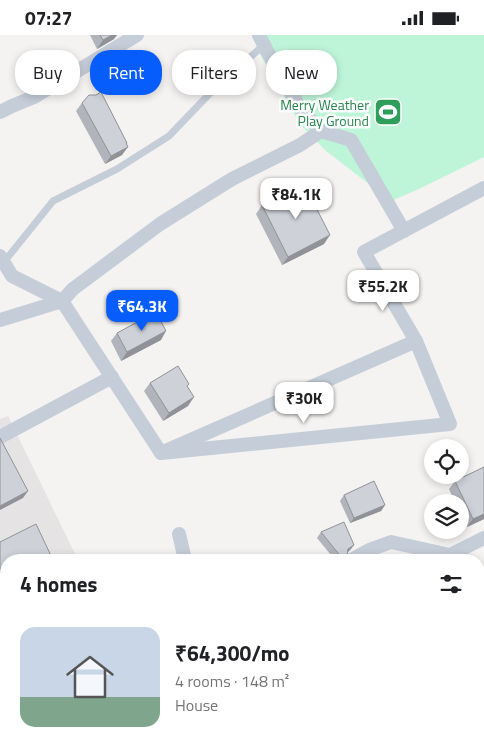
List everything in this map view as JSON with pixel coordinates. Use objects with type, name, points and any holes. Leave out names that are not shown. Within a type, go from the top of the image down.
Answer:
[{"type":"street","points":[[0,112],[34,97],[137,35]]},
{"type":"street","points":[[262,40],[300,108],[321,131],[351,140],[404,231]]},
{"type":"street","points":[[0,320],[62,301],[73,289],[160,224],[232,179],[300,145],[321,131]]},
{"type":"street","points":[[161,453],[450,424],[416,341],[364,252],[484,188]]},
{"type":"street","points":[[2,259],[12,276],[62,301],[161,453]]},
{"type":"street","points":[[161,453],[416,341]]},
{"type":"street","points":[[0,437],[112,377]]},
{"type":"street","points":[[179,534],[184,554]]},
{"type":"street","points":[[459,554],[484,538]]},
{"type":"street","points":[[361,554],[391,542],[438,554]]},
{"type":"lane","points":[[2,259],[53,201],[117,169],[169,136],[262,40]]},
{"type":"shaded area","points":[[8,416],[75,554],[0,554],[0,419]]},
{"type":"green space","name":"Merry Weather Play Ground","points":[[252,35],[484,35],[484,157],[391,201],[326,151],[300,124],[283,95],[337,95],[337,50],[266,50],[266,65]]},
{"type":"building","points":[[100,35],[112,35],[103,40]]},
{"type":"building","points":[[90,95],[103,95],[127,143],[128,147],[111,156],[82,103]]},
{"type":"building","points":[[304,184],[330,235],[288,257],[262,205]]},
{"type":"building","points":[[156,312],[166,331],[127,352],[117,333]]},
{"type":"building","points":[[178,366],[189,384],[187,386],[194,397],[169,413],[150,383]]},
{"type":"building","points":[[0,438],[28,491],[0,506]]},
{"type":"building","points":[[484,467],[484,514],[473,519],[469,511],[469,494],[461,494],[456,484],[469,484],[469,474]]},
{"type":"building","points":[[374,481],[385,505],[354,518],[344,495]]},
{"type":"building","points":[[344,522],[354,545],[348,549],[347,554],[339,554],[321,532]]},
{"type":"building","points":[[36,524],[50,554],[0,554],[0,542]]},
{"type":"place","name":"Merry Weather Play Ground","points":[[388,112]]}]
